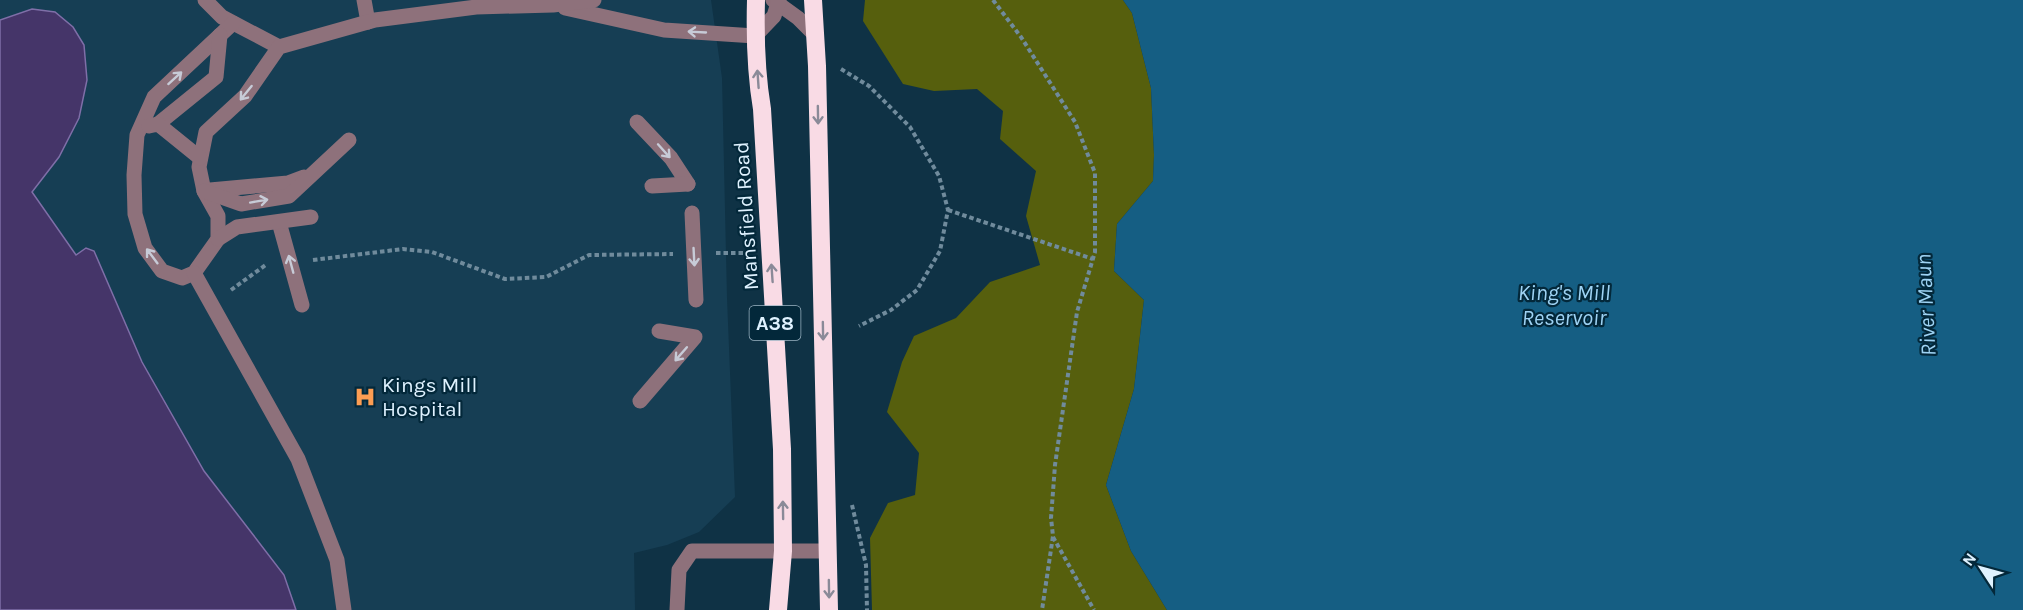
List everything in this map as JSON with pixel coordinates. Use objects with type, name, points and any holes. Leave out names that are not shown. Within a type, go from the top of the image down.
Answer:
[{"type":"highway","name":"Mansfield Road","points":[[756,0],[755,36],[782,449],[783,551],[778,610]]},
{"type":"highway","name":"A38","points":[[813,0],[818,78],[829,610]]},
{"type":"lane","points":[[205,0],[222,17],[279,47]]},
{"type":"lane","points":[[364,0],[368,22]]},
{"type":"lane","points":[[218,239],[218,216],[204,190],[199,167],[206,132],[245,96],[279,47],[368,22],[476,8],[553,5],[594,0]]},
{"type":"lane","points":[[553,5],[664,30],[755,36],[774,16],[777,1],[815,35]]},
{"type":"lane","points":[[233,23],[154,97],[137,135],[134,175],[135,214],[145,248],[162,271],[182,278],[194,273],[218,239],[237,227],[312,217]]},
{"type":"lane","points":[[140,128],[158,124],[216,77],[220,35]]},
{"type":"lane","points":[[637,122],[671,158],[688,184],[652,186]]},
{"type":"lane","points":[[158,124],[200,158]]},
{"type":"lane","points":[[204,190],[288,183],[313,174],[349,140]]},
{"type":"lane","points":[[692,213],[696,300]]},
{"type":"lane","points":[[279,222],[302,305]]},
{"type":"lane","points":[[194,273],[298,459],[337,560],[344,610]]},
{"type":"lane","points":[[640,401],[695,337],[659,331]]},
{"type":"lane","points":[[677,610],[679,570],[692,551],[828,551]]},
{"type":"path","points":[[993,0],[1021,37],[1076,122],[1095,173],[1095,252],[1077,312],[1055,465],[1051,518],[1053,536],[1042,610]]},
{"type":"path","points":[[835,66],[869,86],[910,127],[939,176],[948,210],[940,251],[917,290],[891,310],[859,326]]},
{"type":"path","points":[[948,210],[1093,259]]},
{"type":"path","points":[[313,260],[403,249],[432,252],[505,279],[546,278],[590,255],[674,254]]},
{"type":"path","points":[[709,254],[744,253]]},
{"type":"path","points":[[231,290],[270,262]]},
{"type":"path","points":[[851,501],[866,565],[867,610]]},
{"type":"path","points":[[1053,536],[1094,610]]},
{"type":"shaded area","name":"Kings Mill Hospital","points":[[0,0],[711,0],[722,78],[727,298],[735,497],[699,532],[667,545],[634,553],[635,610],[0,610]]},
{"type":"green space","points":[[865,0],[1123,0],[1132,13],[1151,88],[1153,181],[1117,224],[1114,271],[1144,300],[1134,389],[1106,485],[1131,551],[1167,610],[872,610],[870,538],[888,503],[915,495],[919,453],[887,412],[902,362],[914,336],[956,318],[990,282],[1040,265],[1026,216],[1036,171],[1000,139],[1003,111],[977,89],[934,91],[903,84],[863,21]]},
{"type":"water","name":"King's Mill Reservoir","points":[[1123,0],[2023,0],[2023,610],[1167,610],[1131,551],[1106,485],[1134,389],[1144,300],[1114,271],[1117,224],[1153,181],[1154,155],[1151,88],[1132,13]]},
{"type":"building","points":[[32,9],[55,12],[73,27],[84,45],[87,80],[79,118],[59,157],[32,192],[76,255],[86,248],[94,251],[142,362],[204,471],[284,575],[296,610],[0,610],[0,20]]},
{"type":"place","name":"Kings Mill Hospital","points":[[365,397]]},
{"type":"water label","name":"River Maun","points":[[1925,305]]}]
